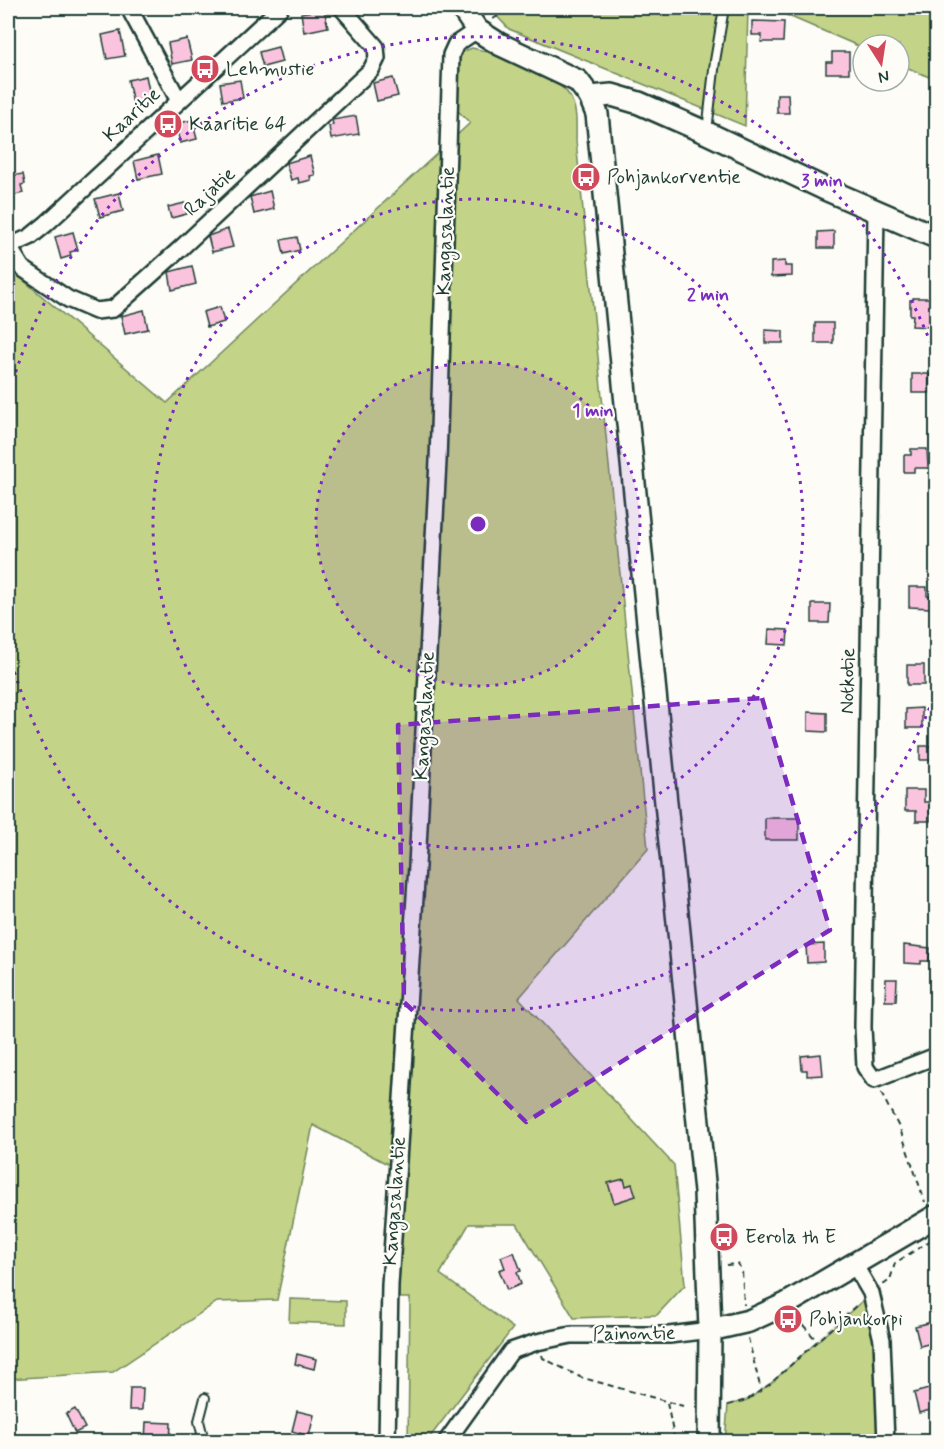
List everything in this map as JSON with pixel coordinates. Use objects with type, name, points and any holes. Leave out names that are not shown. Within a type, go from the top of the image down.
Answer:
[{"type":"main road","points":[[462,8],[477,30],[499,44],[578,81],[590,97],[597,114],[705,1192],[710,1330],[709,1442]]},
{"type":"main road","points":[[590,97],[612,95],[630,100],[936,237]]},
{"type":"main road","name":"Painontie","points":[[710,1330],[749,1321],[786,1304],[854,1264],[935,1224]]},
{"type":"street","points":[[129,8],[179,101]]},
{"type":"street","name":"Kaaritie","points":[[8,247],[30,237],[46,224],[280,8]]},
{"type":"street","name":"Rajatie","points":[[8,247],[22,268],[68,298],[96,311],[113,309],[371,70],[377,58],[376,46],[342,8]]},
{"type":"street","name":"Kangasalantie","points":[[387,1442],[390,1285],[417,866],[438,461],[452,55],[456,44],[477,30]]},
{"type":"street","name":"Notkotie","points":[[874,1080],[865,1067],[863,1027],[876,212]]},
{"type":"street","points":[[874,1080],[936,1056]]},
{"type":"street","points":[[854,1264],[871,1293],[882,1340],[886,1442]]},
{"type":"street","name":"Painontie","points":[[446,1442],[511,1351],[537,1342],[571,1335],[669,1335],[710,1330]]},
{"type":"lane","points":[[707,133],[724,8]]},
{"type":"lane","points":[[200,1442],[202,1433],[199,1421],[205,1398]]},
{"type":"path","points":[[914,8],[936,21]]},
{"type":"path","points":[[728,1406],[747,1400],[770,1384],[871,1293],[890,1280],[895,1263],[935,1224],[900,1129],[874,1080]]},
{"type":"path","points":[[794,1315],[817,1341]]},
{"type":"path","points":[[537,1342],[543,1358],[580,1377],[683,1406]]},
{"type":"path","points":[[667,1402],[675,1442]]},
{"type":"highlighted area","points":[[762,698],[830,930],[526,1122],[404,1002],[398,725]]},
{"type":"green space","points":[[489,8],[748,8],[745,126],[509,29]]},
{"type":"green space","points":[[770,8],[936,8],[936,80],[911,69],[911,33],[851,33],[851,43]]},
{"type":"green space","points":[[472,48],[495,54],[539,73],[563,88],[572,100],[575,111],[576,141],[648,849],[519,998],[674,1165],[685,1285],[657,1315],[574,1318],[517,1224],[469,1224],[440,1274],[513,1328],[427,1441],[408,1441],[410,1298],[394,1298],[397,1169],[313,1125],[277,1300],[217,1302],[113,1372],[8,1379],[8,277],[15,273],[167,403],[470,123],[457,110],[459,63],[462,52]]},
{"type":"green space","points":[[871,1293],[886,1441],[725,1442],[728,1405],[747,1400],[770,1384]]},
{"type":"green space","points":[[290,1299],[346,1301],[346,1324],[289,1322]]},
{"type":"building","points":[[324,9],[328,27],[304,32],[301,13]]},
{"type":"building","points":[[752,21],[784,22],[783,42],[761,42],[762,35],[752,35]]},
{"type":"building","points":[[120,31],[125,56],[107,59],[102,35]]},
{"type":"building","points":[[187,39],[192,60],[172,64],[168,43]]},
{"type":"building","points":[[278,47],[282,62],[263,67],[259,52]]},
{"type":"building","points":[[832,52],[849,52],[849,73],[826,73],[826,62],[832,62]]},
{"type":"building","points":[[146,76],[151,100],[133,104],[128,80]]},
{"type":"building","points":[[393,78],[398,96],[377,101],[373,83]]},
{"type":"building","points":[[240,80],[243,98],[223,101],[220,83]]},
{"type":"building","points":[[777,94],[788,94],[789,113],[777,113]]},
{"type":"building","points":[[356,116],[359,134],[331,139],[329,126],[333,125],[332,120]]},
{"type":"building","points":[[192,120],[197,139],[180,143],[176,124]]},
{"type":"building","points":[[158,155],[162,174],[138,179],[134,161]]},
{"type":"building","points":[[310,156],[315,175],[310,176],[311,180],[299,183],[298,178],[291,180],[286,163]]},
{"type":"building","points":[[23,174],[25,184],[21,185],[23,193],[8,197],[8,179],[11,178],[10,176]]},
{"type":"building","points":[[270,191],[274,209],[254,214],[250,197]]},
{"type":"building","points":[[119,193],[123,211],[100,217],[95,199]]},
{"type":"building","points":[[185,203],[187,214],[171,218],[168,207]]},
{"type":"building","points":[[228,229],[233,247],[212,252],[208,236]]},
{"type":"building","points":[[834,231],[834,248],[818,248],[818,232]]},
{"type":"building","points":[[73,232],[78,250],[70,252],[71,256],[61,259],[55,237]]},
{"type":"building","points":[[297,237],[300,250],[284,254],[281,240]]},
{"type":"building","points":[[785,261],[785,266],[792,266],[792,276],[771,277],[771,262]]},
{"type":"building","points":[[192,266],[196,284],[172,290],[169,272]]},
{"type":"building","points":[[932,298],[932,327],[912,326],[913,315],[910,315],[910,300]]},
{"type":"building","points":[[220,307],[224,322],[207,327],[203,312]]},
{"type":"building","points":[[144,310],[148,329],[125,334],[121,316]]},
{"type":"building","points":[[815,323],[833,323],[833,343],[815,343]]},
{"type":"building","points":[[765,330],[783,331],[783,343],[765,343]]},
{"type":"building","points":[[912,374],[929,374],[929,393],[912,393]]},
{"type":"building","points":[[911,449],[927,449],[928,468],[914,468],[914,472],[904,472],[904,455],[911,455]]},
{"type":"building","points":[[909,587],[927,587],[927,596],[932,597],[931,608],[909,607]]},
{"type":"building","points":[[812,604],[830,604],[829,623],[812,623]]},
{"type":"building","points":[[769,629],[788,630],[787,645],[768,644]]},
{"type":"building","points":[[907,665],[924,665],[924,685],[907,685]]},
{"type":"building","points":[[922,708],[922,728],[906,728],[906,709]]},
{"type":"building","points":[[808,712],[827,713],[827,732],[808,731]]},
{"type":"building","points":[[920,746],[936,746],[936,760],[920,760]]},
{"type":"building","points":[[905,790],[924,790],[924,802],[930,802],[930,821],[916,821],[916,811],[905,811]]},
{"type":"building","points":[[765,818],[799,818],[799,840],[765,840]]},
{"type":"building","points":[[824,944],[824,962],[807,963],[806,945]]},
{"type":"building","points":[[904,945],[930,948],[929,961],[921,961],[921,964],[904,963]]},
{"type":"building","points":[[886,979],[897,979],[896,1001],[885,1001]]},
{"type":"building","points":[[821,1054],[823,1075],[807,1076],[807,1070],[802,1070],[801,1056]]},
{"type":"building","points":[[624,1179],[626,1186],[632,1184],[636,1196],[614,1203],[608,1183]]},
{"type":"building","points":[[514,1252],[521,1271],[517,1272],[521,1284],[507,1290],[499,1270],[505,1268],[501,1257]]},
{"type":"building","points":[[936,1321],[936,1342],[920,1346],[915,1326]]},
{"type":"building","points":[[297,1354],[316,1359],[314,1369],[295,1364]]},
{"type":"building","points":[[936,1387],[936,1401],[932,1402],[934,1409],[919,1413],[914,1393]]},
{"type":"building","points":[[130,1388],[143,1388],[142,1410],[129,1410]]},
{"type":"building","points":[[75,1409],[85,1428],[75,1433],[66,1414]]},
{"type":"building","points":[[297,1411],[314,1415],[309,1436],[292,1431]]},
{"type":"building","points":[[146,1422],[171,1423],[170,1442],[145,1442]]},
{"type":"place","name":"Lehmustie","points":[[205,69]]},
{"type":"place","name":"Kaaritie 64","points":[[168,124]]},
{"type":"place","name":"Pohjankorventie","points":[[586,177]]},
{"type":"place","name":"Eerola th E","points":[[724,1237]]},
{"type":"place","name":"Pohjankorpi","points":[[788,1319]]}]
